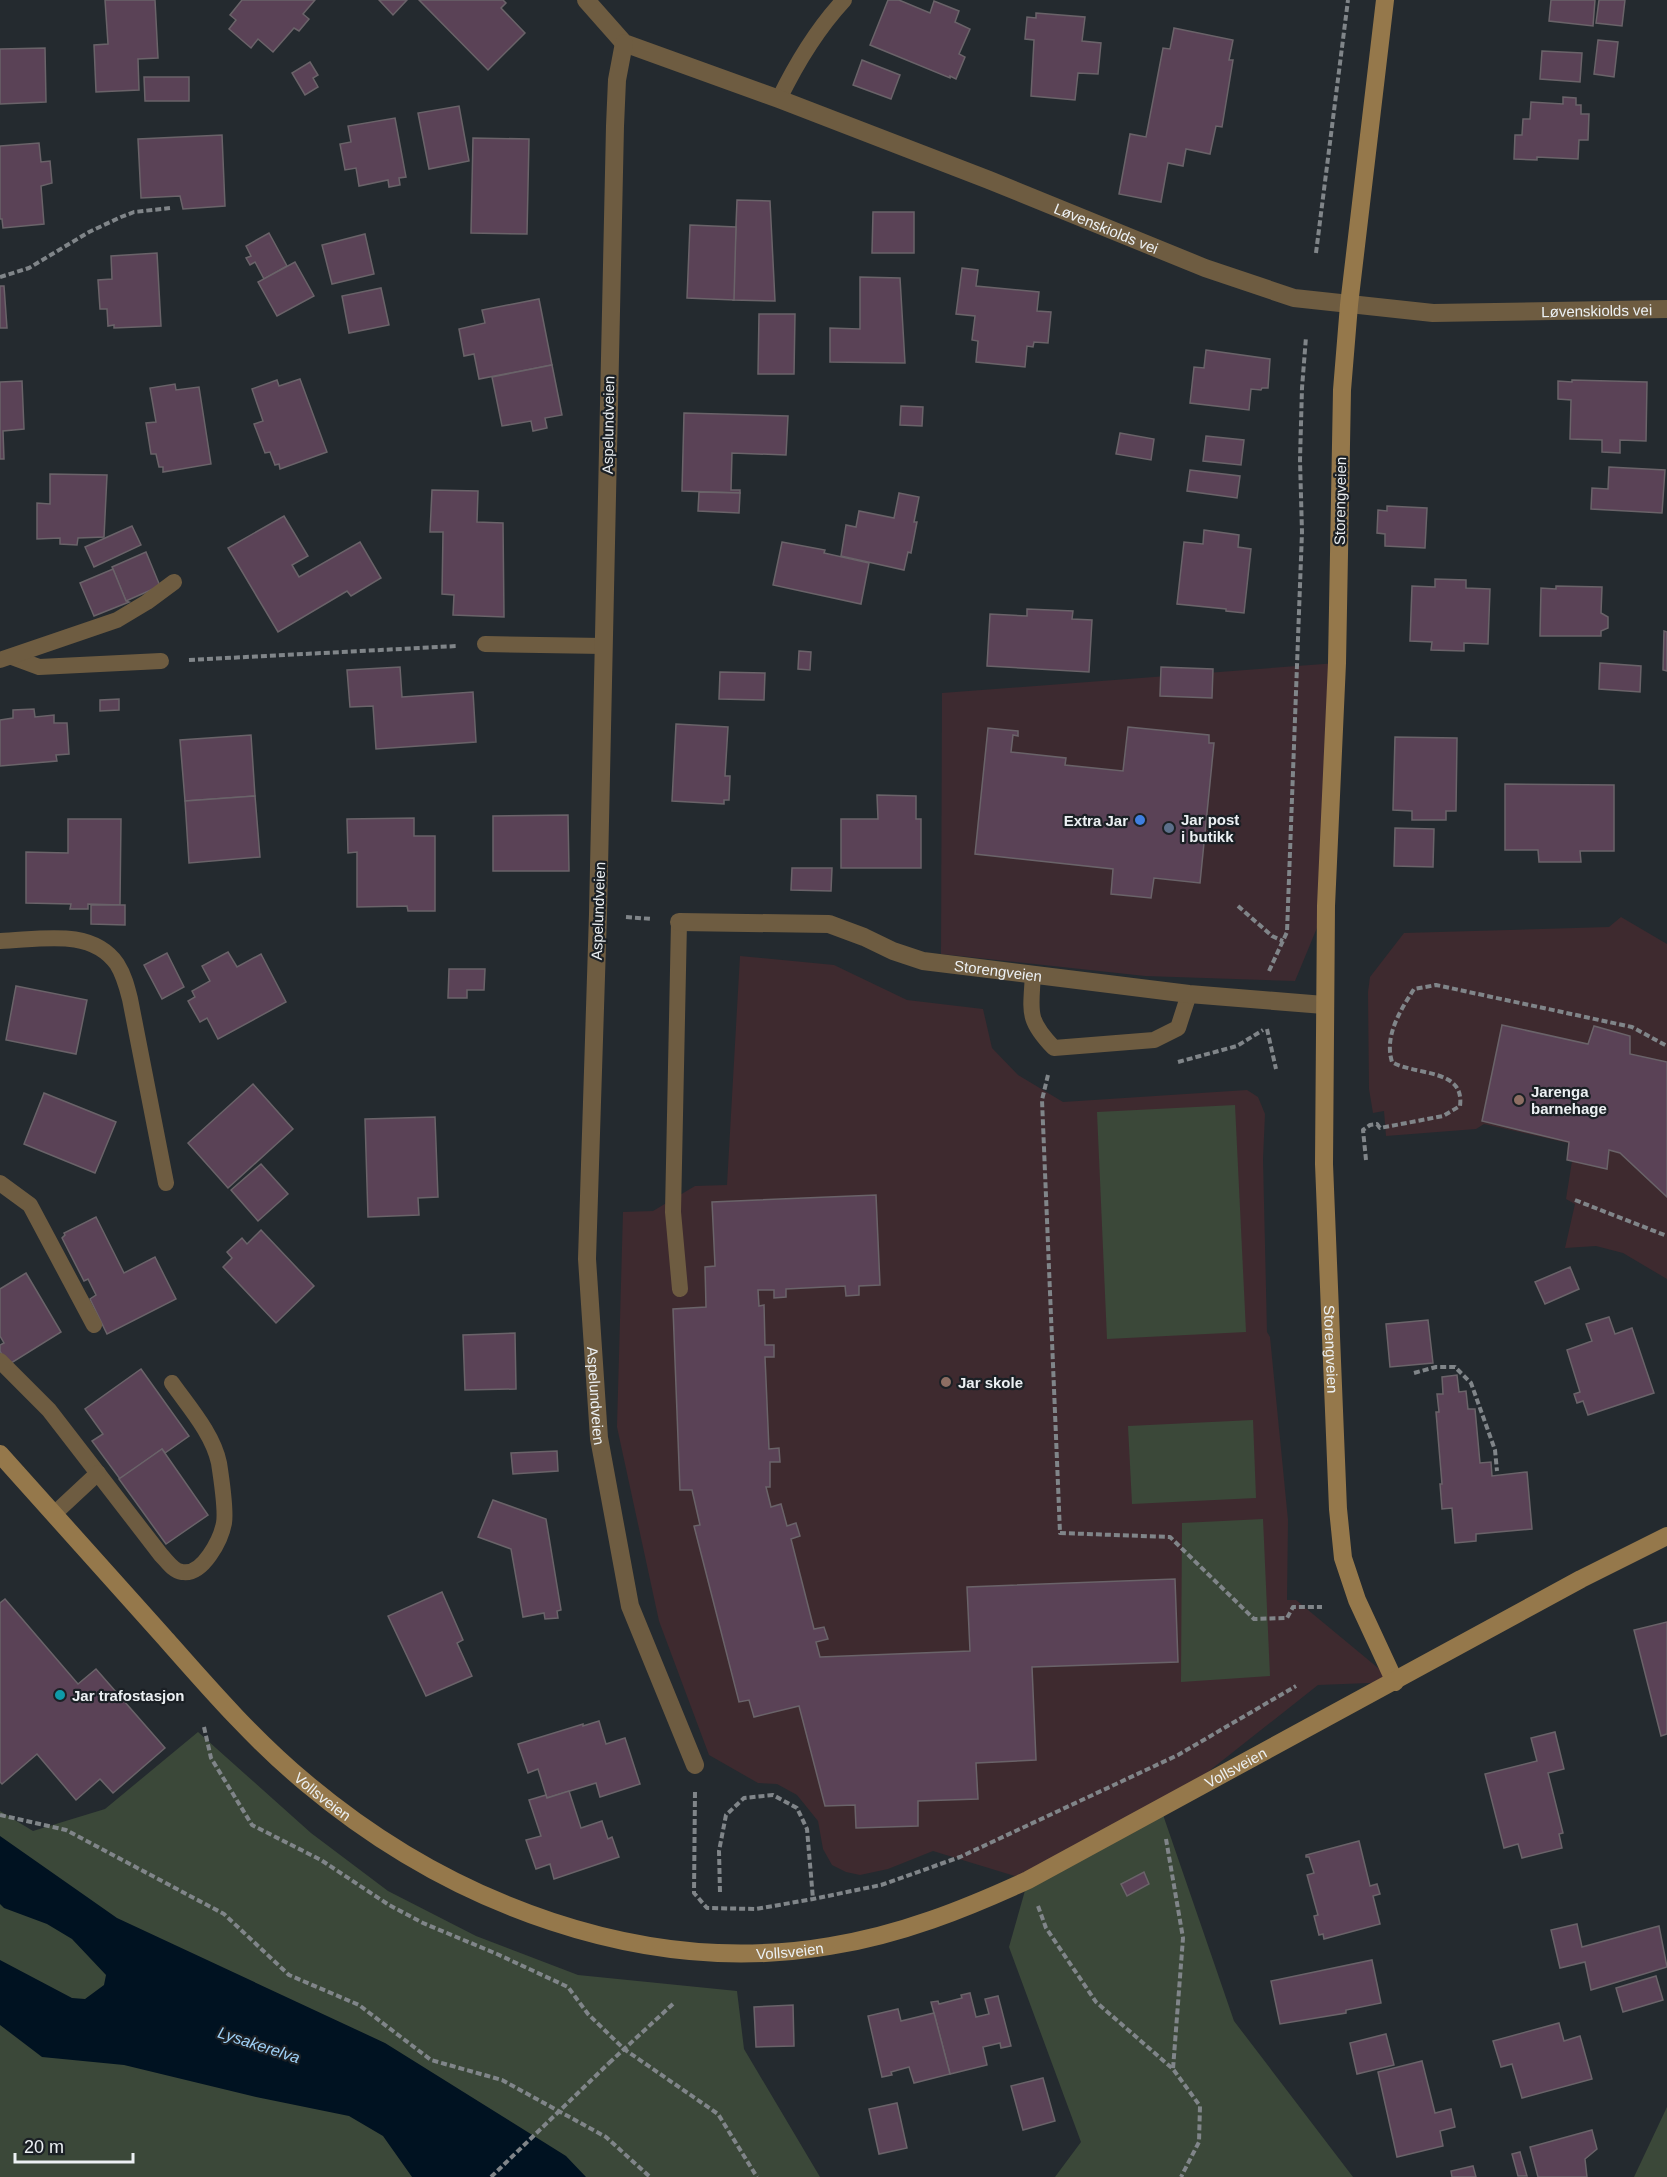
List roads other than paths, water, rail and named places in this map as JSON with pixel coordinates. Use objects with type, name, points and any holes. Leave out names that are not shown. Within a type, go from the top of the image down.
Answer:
[{"type":"main road","name":"Storengveien","points":[[1385,0],[1349,305],[1342,390],[1336,663],[1326,906],[1324,1164],[1338,1509],[1343,1558],[1357,1600],[1395,1682]]},
{"type":"main road","name":"Vollsveien","points":[[0,1454],[216,1695],[303,1781],[342,1812],[428,1868],[522,1911],[606,1937],[680,1951],[773,1953],[830,1946],[894,1932],[974,1905],[1028,1880],[1581,1579],[1667,1536]]},
{"type":"street","name":"Løvenskiolds vei","points":[[586,0],[624,43],[779,99],[989,180],[1194,264],[1256,287],[1294,298],[1433,313],[1667,309]]},
{"type":"street","name":"Aspelundveien","points":[[624,43],[617,80],[615,126],[598,914],[587,1259],[599,1438],[630,1606],[695,1765]]},
{"type":"street","name":"Storengveien","points":[[679,922],[829,924],[923,961],[1189,994],[1324,1005]]},
{"type":"lane","points":[[779,99],[789,77],[804,54],[831,14],[844,0]]},
{"type":"lane","points":[[6,658],[117,620],[174,582]]},
{"type":"lane","points":[[485,644],[604,646]]},
{"type":"lane","points":[[6,658],[39,667],[161,661]]},
{"type":"lane","points":[[679,922],[673,1212],[681,1289]]},
{"type":"lane","points":[[0,941],[76,939],[93,944],[107,953],[118,965],[130,999],[166,1183]]},
{"type":"lane","points":[[1033,974],[1031,1016],[1041,1035],[1054,1048],[1154,1040],[1178,1028],[1189,994]]},
{"type":"lane","points":[[0,1183],[30,1204],[94,1325]]},
{"type":"lane","points":[[0,1361],[49,1410],[161,1555],[173,1568],[183,1573],[196,1570],[210,1555],[220,1538],[224,1520],[219,1462],[212,1442],[172,1383]]},
{"type":"lane","points":[[54,1514],[98,1473]]},
{"type":"water","name":"Lysakerelva","points":[[0,1836],[117,1918],[385,2043],[566,2156],[586,2177],[412,2177],[383,2136],[349,2116],[256,2097],[124,2065],[42,2057],[0,2025],[0,1960],[72,1998],[85,1999],[104,1985],[106,1975],[72,1939],[47,1924],[4,1908],[0,1904]]},
{"type":"place","name":"Extra Jar","points":[[1140,820]]},
{"type":"place","name":"Jar post i butikk","points":[[1169,828]]},
{"type":"place","name":"Jarenga barnehage","points":[[1519,1100]]},
{"type":"place","name":"Jar skole","points":[[946,1382]]},
{"type":"place","name":"Jar trafostasjon","points":[[60,1695]]}]
